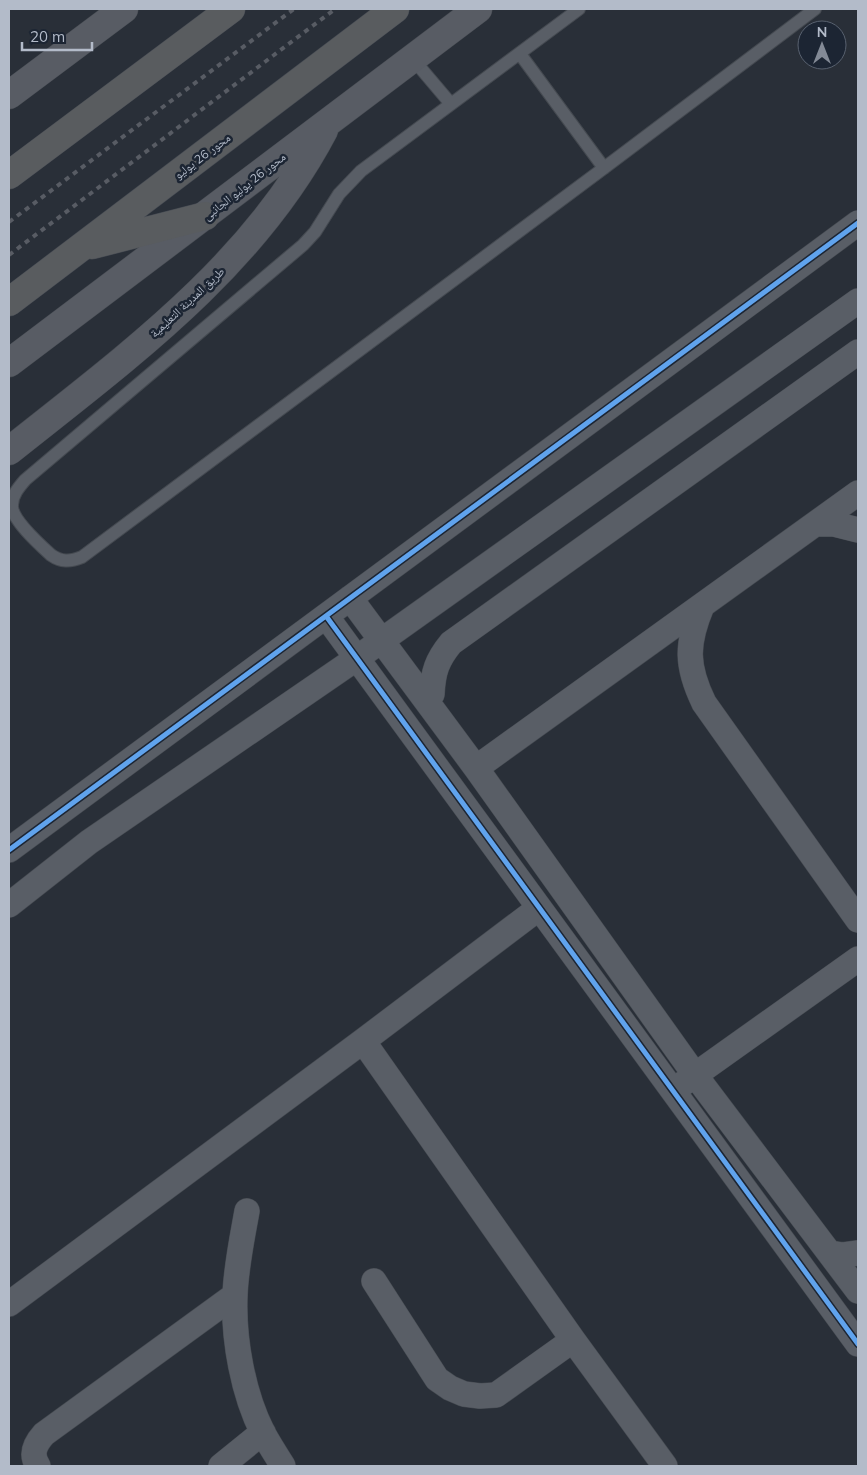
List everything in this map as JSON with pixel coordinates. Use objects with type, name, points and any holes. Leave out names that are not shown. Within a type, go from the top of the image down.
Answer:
[{"type":"highway","points":[[9,175],[231,9]]},
{"type":"highway","name":"محور 26 يوليو","points":[[9,302],[395,9]]},
{"type":"highway","points":[[80,248],[206,216]]},
{"type":"main road","points":[[9,94],[124,9]]},
{"type":"main road","name":"محور 26 يوليو الجانبى","points":[[9,363],[478,9]]},
{"type":"main road","name":"طريق المدينة التعليمية","points":[[9,451],[177,313],[231,259],[276,208],[313,150],[329,120]]},
{"type":"street","points":[[9,850],[858,223]]},
{"type":"street","points":[[9,905],[89,842],[357,658],[381,639],[858,301]]},
{"type":"street","points":[[426,699],[432,694],[432,680],[436,666],[451,642],[858,352]]},
{"type":"street","points":[[476,768],[858,493]]},
{"type":"street","points":[[814,524],[834,524],[858,530]]},
{"type":"street","points":[[350,598],[476,768],[695,1075],[858,1291]]},
{"type":"street","points":[[702,606],[694,625],[690,644],[694,678],[704,703],[858,920]]},
{"type":"street","points":[[326,616],[858,1344]]},
{"type":"street","points":[[9,1304],[539,908]]},
{"type":"street","points":[[673,1091],[858,959]]},
{"type":"street","points":[[363,1041],[573,1340],[665,1466]]},
{"type":"street","points":[[690,1114],[712,1097]]},
{"type":"street","points":[[247,1212],[237,1267],[235,1296],[239,1352],[252,1406],[263,1432],[283,1466]]},
{"type":"street","points":[[832,1256],[858,1253]]},
{"type":"street","points":[[808,1277],[818,1278],[826,1275],[832,1268],[832,1256]]},
{"type":"street","points":[[374,1281],[437,1379],[450,1388],[464,1394],[496,1395],[573,1340]]},
{"type":"street","points":[[38,1466],[33,1454],[35,1446],[44,1434],[235,1296]]},
{"type":"street","points":[[221,1466],[263,1432]]},
{"type":"lane","points":[[579,9],[361,171],[339,194],[315,232],[303,245],[25,480],[14,496],[12,506],[14,513],[20,523],[50,555],[63,561],[82,557],[815,9]]},
{"type":"lane","points":[[520,54],[604,168]]},
{"type":"lane","points":[[412,58],[451,104]]},
{"type":"railway","points":[[9,222],[294,9]]},
{"type":"railway","points":[[9,255],[335,9]]},
{"type":"cycle path","points":[[9,850],[858,223]]},
{"type":"cycle path","points":[[326,616],[858,1344]]}]
